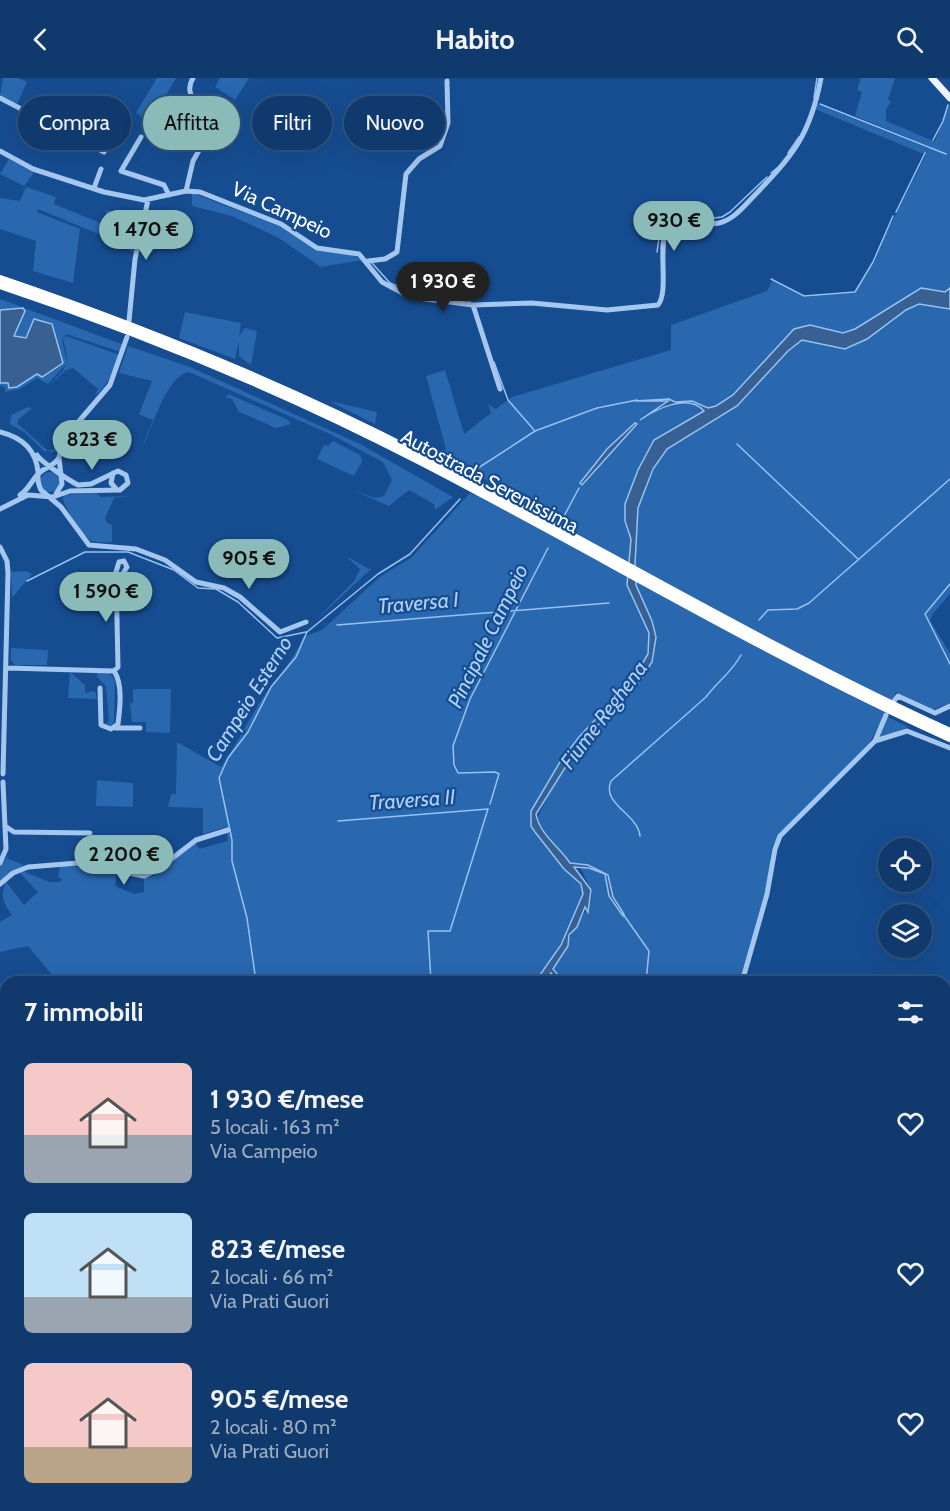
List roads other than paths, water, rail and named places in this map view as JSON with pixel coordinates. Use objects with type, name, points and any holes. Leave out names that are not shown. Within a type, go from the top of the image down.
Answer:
[{"type":"highway","name":"Autostrada Serenissima","points":[[0,279],[156,335],[318,405],[430,460],[802,668],[950,738]]},
{"type":"highway","name":"Autostrada Serenissima","points":[[0,285],[155,341],[316,410],[439,471],[614,563]]},
{"type":"highway","name":"Autostrada Serenissima","points":[[652,584],[805,662],[950,732]]},
{"type":"main road","points":[[932,78],[950,98]]},
{"type":"street","points":[[186,191],[193,160],[214,124],[193,99],[190,87],[193,78]]},
{"type":"street","points":[[447,81],[448,123],[440,146],[418,159],[406,174],[397,252],[385,259],[368,261],[382,282],[410,297],[473,305],[554,304],[608,310],[658,305],[663,296],[662,260],[666,230],[674,226],[720,223],[734,216],[793,153],[814,115],[821,78]]},
{"type":"street","points":[[0,98],[104,152]]},
{"type":"street","points":[[141,137],[121,171],[164,185],[169,195]]},
{"type":"street","name":"Via Campeio","points":[[0,152],[33,169],[94,188],[148,200],[186,191],[217,197],[281,224],[317,248],[354,252],[368,261]]},
{"type":"street","points":[[94,188],[101,169]]},
{"type":"street","points":[[129,321],[135,259],[148,200]]},
{"type":"street","points":[[473,305],[500,388]]},
{"type":"street","points":[[53,496],[62,487],[59,458],[62,441],[114,378],[128,337]]},
{"type":"street","points":[[0,430],[22,438],[42,463],[61,472],[78,485],[92,484],[113,473],[123,471],[128,479],[125,487],[117,490],[69,491],[53,496],[28,495],[0,507]]},
{"type":"street","points":[[0,430],[26,445],[36,459],[39,488],[53,496],[89,545],[136,549],[165,560],[196,582],[224,588],[240,597],[280,632],[306,622]]},
{"type":"street","points":[[0,507],[30,488],[37,476],[51,467],[59,458]]},
{"type":"street","points":[[113,473],[111,483],[117,490]]},
{"type":"street","points":[[53,496],[61,507]]},
{"type":"street","points":[[0,547],[7,561],[8,573],[7,669],[3,709],[2,774],[6,779],[2,782],[6,837],[5,854],[0,863]]},
{"type":"street","points":[[7,669],[114,671],[118,667],[117,583]]},
{"type":"street","points":[[114,671],[119,683],[119,716],[115,728]]},
{"type":"street","points":[[100,688],[101,725],[108,729],[140,728]]},
{"type":"street","points":[[893,702],[898,696],[935,713],[950,706]]},
{"type":"street","points":[[744,976],[767,894],[775,849],[780,836],[875,741],[886,715]]},
{"type":"street","points":[[875,741],[907,731],[950,748]]},
{"type":"street","points":[[5,826],[14,832]]},
{"type":"street","points":[[0,834],[5,826]]},
{"type":"street","points":[[0,884],[13,873],[28,867],[78,863],[144,876],[157,870],[196,840],[228,830]]},
{"type":"street","points":[[0,843],[14,832],[90,833]]},
{"type":"water","name":"Fiume Reghena","points":[[921,288],[945,292],[950,288],[950,309],[919,304],[906,310],[867,339],[845,349],[802,340],[788,351],[737,406],[667,449],[653,469],[638,508],[635,564],[636,585],[652,621],[656,637],[652,662],[638,683],[580,744],[536,814],[545,834],[570,863],[588,865],[608,875],[613,897],[624,914],[623,916],[609,896],[605,874],[589,868],[574,867],[591,890],[588,912],[585,907],[577,927],[569,935],[568,946],[553,969],[559,976],[554,976],[551,973],[549,976],[539,976],[561,945],[583,894],[581,884],[564,869],[531,826],[531,811],[560,762],[579,737],[634,678],[648,654],[649,633],[627,585],[631,539],[625,521],[625,504],[638,470],[654,440],[704,411],[690,403],[681,403],[654,411],[640,420],[668,401],[635,401],[669,399],[675,402],[692,401],[708,408],[716,406],[733,395],[794,329],[810,325],[843,333],[855,329]]},
{"type":"water","points":[[23,308],[25,311],[14,336],[26,338],[34,319],[52,324],[63,363],[42,377],[37,374],[17,387],[9,388],[8,383],[0,383],[0,310]]},
{"type":"water","points":[[635,423],[637,424],[582,485],[580,483],[607,449]]},
{"type":"waterway","points":[[814,98],[817,78]]},
{"type":"waterway","points":[[820,104],[946,154]]},
{"type":"waterway","points":[[933,140],[948,105]]},
{"type":"waterway","points":[[788,153],[799,137]]},
{"type":"waterway","points":[[896,212],[925,153]]},
{"type":"waterway","points":[[771,173],[777,168]]},
{"type":"waterway","points":[[657,252],[660,231],[666,224],[722,217],[767,177]]},
{"type":"waterway","points":[[771,279],[804,296],[855,292],[873,262],[893,216]]},
{"type":"waterway","points":[[372,263],[390,283],[422,296]]},
{"type":"waterway","points":[[430,297],[470,301]]},
{"type":"waterway","points":[[494,362],[508,400],[535,431]]},
{"type":"waterway","name":"Campeio Esterno","points":[[472,472],[535,431],[597,408],[637,400]]},
{"type":"waterway","points":[[737,444],[858,559]]},
{"type":"waterway","points":[[759,620],[768,610],[797,609],[809,603],[950,479]]},
{"type":"waterway","name":"Pincipale Campeio","points":[[562,520],[579,488]]},
{"type":"waterway","name":"Campeio Esterno","points":[[255,976],[247,918],[232,861],[232,840],[219,778],[228,758],[248,732],[271,687],[296,657],[307,632],[378,574],[410,554],[460,499]]},
{"type":"waterway","name":"Pincipale Campeio","points":[[490,804],[499,774],[495,772],[458,773],[454,765],[453,746],[470,699],[548,548]]},
{"type":"waterway","points":[[27,581],[85,552],[128,552],[174,570],[198,588],[216,589],[238,602],[277,638],[306,632]]},
{"type":"waterway","points":[[950,584],[925,614],[950,664]]},
{"type":"waterway","name":"Traversa I","points":[[337,625],[609,603]]},
{"type":"waterway","points":[[640,836],[633,821],[611,796],[609,789],[611,781],[706,697],[741,655]]},
{"type":"waterway","name":"Pincipale Campeio","points":[[338,821],[488,809],[450,931],[428,931],[431,976]]},
{"type":"waterway","points":[[623,914],[649,951],[647,976]]},
{"type":"water label","name":"Traversa II","points":[[412,800]]}]
